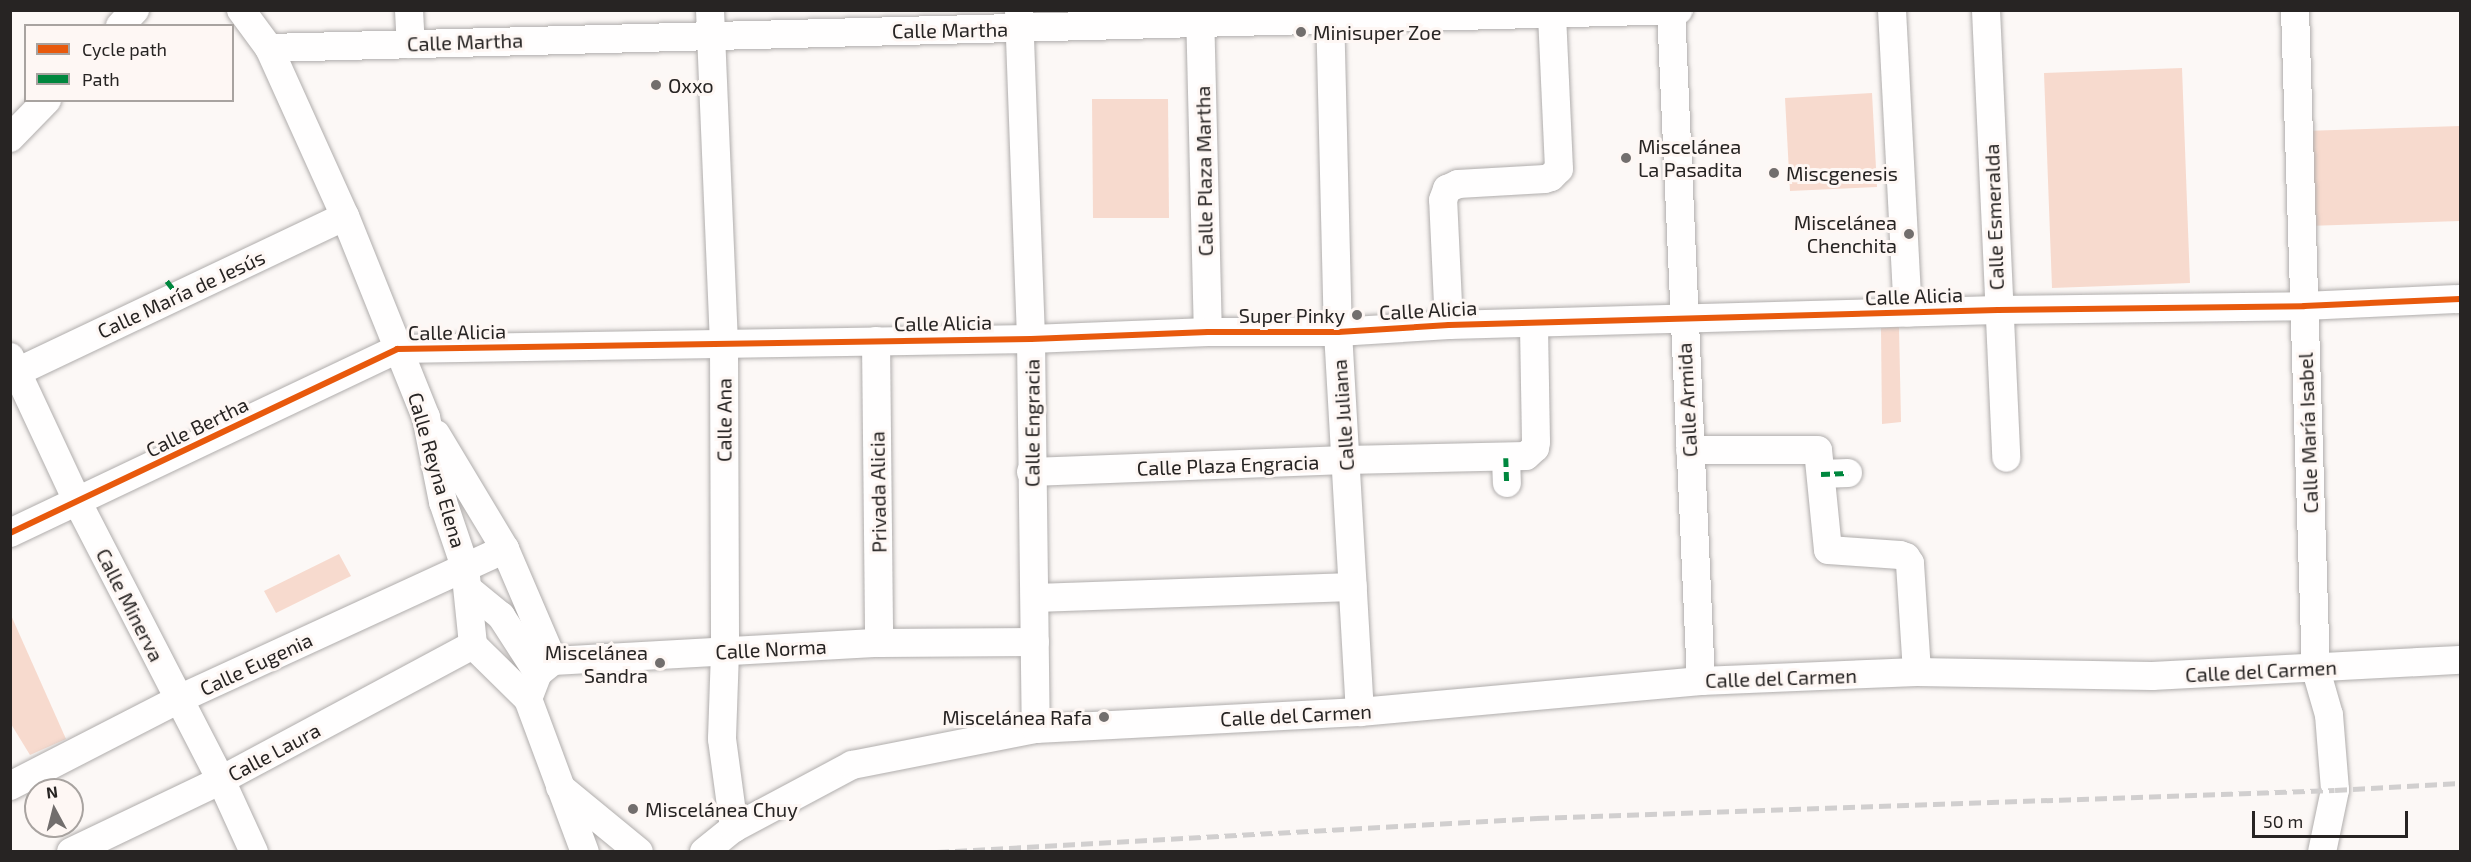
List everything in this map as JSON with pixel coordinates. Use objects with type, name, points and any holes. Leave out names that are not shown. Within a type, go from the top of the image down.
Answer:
[{"type":"street","points":[[122,24],[135,10]]},
{"type":"street","points":[[241,10],[269,48]]},
{"type":"street","points":[[409,10],[411,44]]},
{"type":"street","name":"Calle Martha","points":[[269,48],[411,44],[710,23],[1552,14],[1678,10]]},
{"type":"street","points":[[1892,10],[1908,313]]},
{"type":"street","name":"Calle Esmeralda","points":[[1986,10],[2006,458]]},
{"type":"street","name":"Calle María Isabel","points":[[2295,10],[2316,670],[2329,715],[2335,790],[2322,852]]},
{"type":"street","name":"Calle Armida","points":[[1671,11],[1701,681]]},
{"type":"street","points":[[1449,324],[1443,200],[1447,189],[1458,184],[1545,179],[1551,177],[1559,169],[1552,14]]},
{"type":"street","name":"Calle Juliana","points":[[1330,15],[1338,332],[1360,712]]},
{"type":"street","name":"Calle Plaza Martha","points":[[1200,17],[1208,332]]},
{"type":"street","name":"Calle Engracia","points":[[1020,19],[1031,339],[1036,729]]},
{"type":"street","name":"Calle Ana","points":[[710,23],[724,345],[722,739],[734,828]]},
{"type":"street","name":"Calle Reyna Elena","points":[[269,48],[345,216],[426,417],[443,502],[466,578],[473,645]]},
{"type":"street","points":[[10,138],[45,102]]},
{"type":"street","name":"Calle María de Jesús","points":[[14,365],[172,288],[345,216]]},
{"type":"street","name":"Calle Alicia","points":[[397,349],[1031,339],[1208,332],[1338,332],[1449,324],[1998,310],[2304,306],[2460,299]]},
{"type":"street","name":"Calle Plaza Engracia","points":[[1032,472],[1346,460],[1515,465],[1536,442],[1534,323]]},
{"type":"street","name":"Privada Alicia","points":[[876,341],[879,643]]},
{"type":"street","name":"Calle Bertha","points":[[10,533],[78,503],[397,349]]},
{"type":"street","name":"Calle Minerva","points":[[14,365],[78,503],[221,780],[254,852]]},
{"type":"street","points":[[426,417],[505,549],[539,678],[559,786],[585,852]]},
{"type":"street","points":[[1690,450],[1810,448],[1818,450],[1834,474],[1825,542],[1828,549],[1835,552],[1900,555],[1910,563],[1916,672]]},
{"type":"street","name":"Calle Eugenia","points":[[15,776],[179,699],[466,578],[505,549]]},
{"type":"street","points":[[466,578],[501,616],[539,678]]},
{"type":"street","points":[[1035,598],[1353,587]]},
{"type":"street","name":"Calle Norma","points":[[539,678],[724,652],[879,643],[1035,642]]},
{"type":"street","points":[[473,645],[539,678]]},
{"type":"street","name":"Calle Laura","points":[[71,852],[221,780],[473,645]]},
{"type":"street","name":"Calle del Carmen","points":[[704,852],[734,828],[852,765],[1036,729],[1360,712],[1701,681],[1916,672],[2152,676],[2316,670],[2460,660]]},
{"type":"street","points":[[559,786],[639,852]]},
{"type":"shaded area","points":[[2182,68],[2190,283],[2052,288],[2044,73]]},
{"type":"shaded area","points":[[1872,93],[1877,187],[1790,191],[1785,98]]},
{"type":"shaded area","points":[[1092,99],[1168,99],[1169,218],[1093,218]]},
{"type":"shaded area","points":[[2460,126],[2460,221],[2307,226],[2304,131]]},
{"type":"shaded area","points":[[1899,327],[1901,422],[1882,424],[1881,328]]},
{"type":"shaded area","points":[[339,554],[351,576],[276,613],[264,591]]},
{"type":"shaded area","points":[[10,613],[66,739],[30,755],[11,724]]},
{"type":"railway","points":[[937,852],[1537,818],[2335,790],[2460,783]]},
{"type":"marked path","points":[[167,281],[177,294]]},
{"type":"marked path","points":[[1506,458],[1507,483]]},
{"type":"marked path","points":[[1821,474],[1848,473]]},
{"type":"cycle path","points":[[10,533],[397,349],[1031,339],[1208,332],[1338,332],[1449,325],[1998,310],[2304,306],[2460,299]]},
{"type":"place","name":"Minisuper Zoe","points":[[1301,32]]},
{"type":"place","name":"Oxxo","points":[[656,85]]},
{"type":"place","name":"Miscelánea La Pasadita","points":[[1626,158]]},
{"type":"place","name":"Miscgenesis","points":[[1774,173]]},
{"type":"place","name":"Miscelánea Chenchita","points":[[1909,234]]},
{"type":"place","name":"Super Pinky","points":[[1357,315]]},
{"type":"place","name":"Miscelánea Sandra","points":[[660,663]]},
{"type":"place","name":"Miscelánea Rafa","points":[[1104,717]]},
{"type":"place","name":"Miscelánea Chuy","points":[[633,809]]}]
